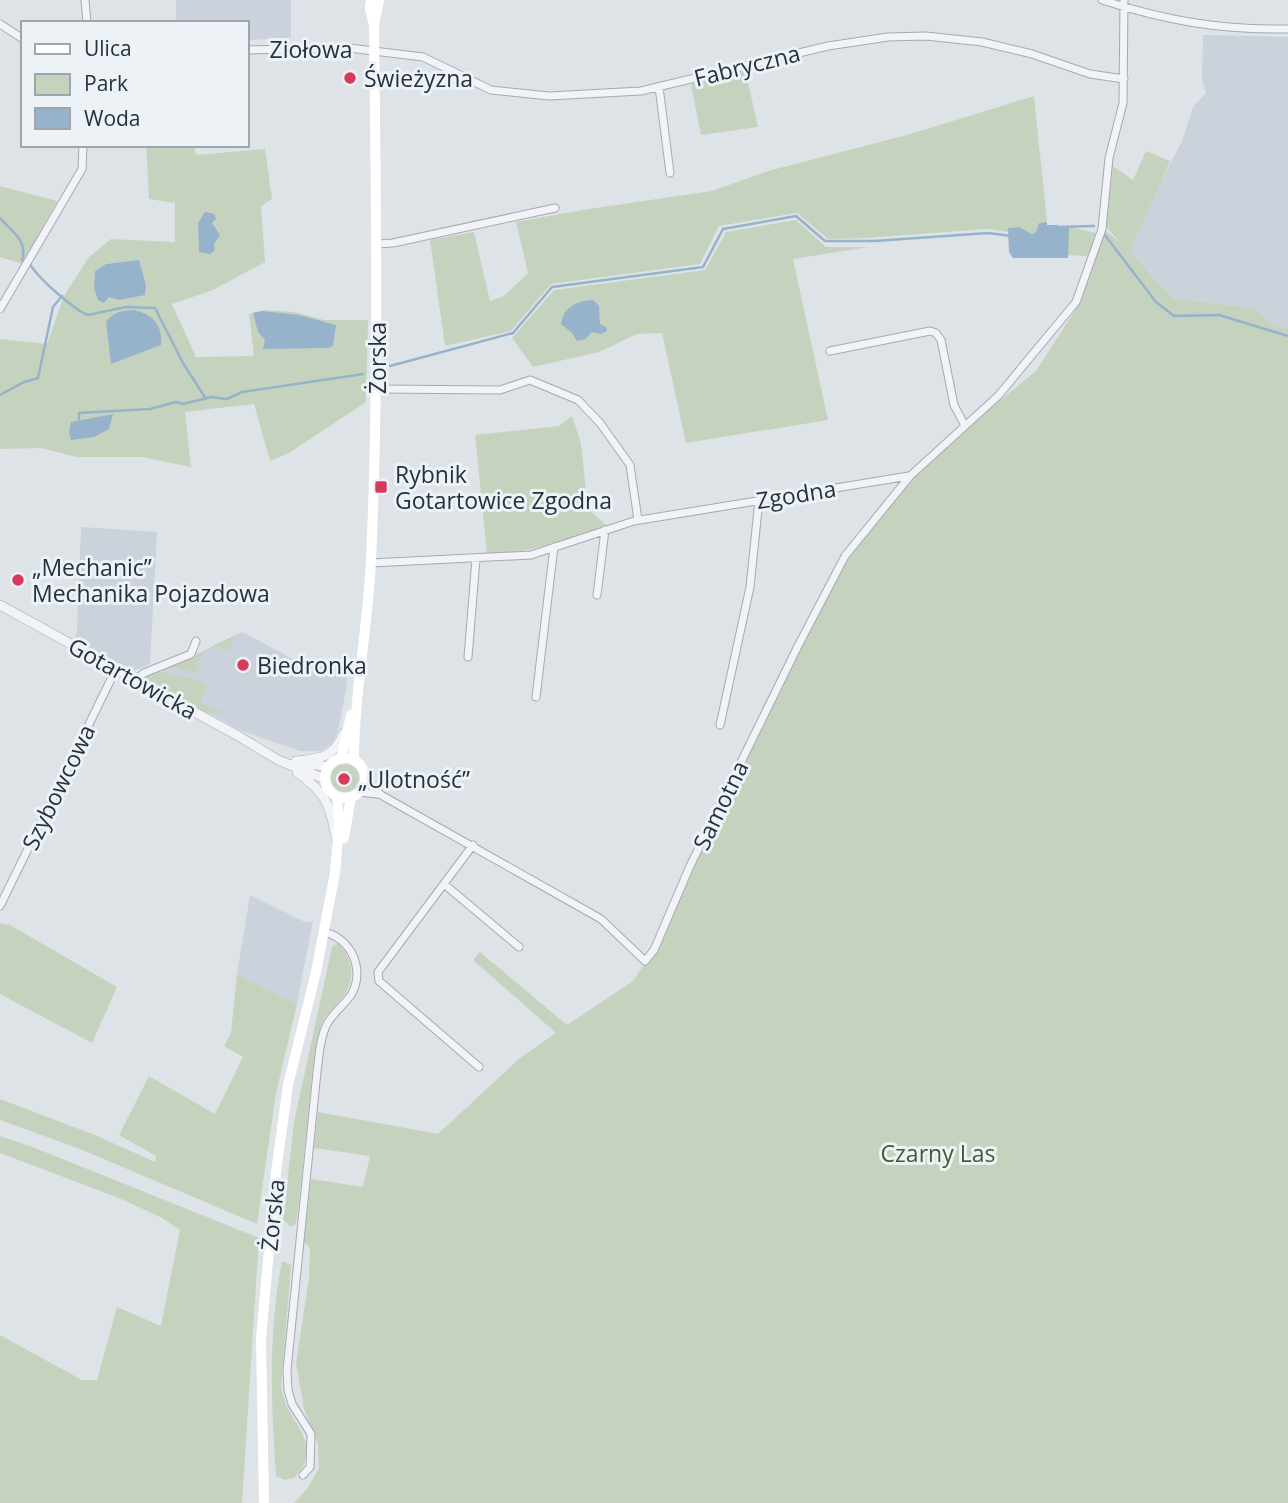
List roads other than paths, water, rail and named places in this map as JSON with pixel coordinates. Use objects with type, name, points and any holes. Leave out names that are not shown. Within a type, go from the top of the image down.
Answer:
[{"type":"main road","name":"Żorska","points":[[371,0],[374,25]]},
{"type":"main road","name":"Żorska","points":[[354,761],[371,563],[377,389],[374,25],[379,0]]},
{"type":"main road","name":"Żorska","points":[[341,758],[358,690]]},
{"type":"main road","points":[[341,758],[354,761],[363,770],[365,780],[355,794],[337,796],[329,789],[325,779],[329,767],[341,758]]},
{"type":"main road","name":"Żorska","points":[[264,1503],[260,1362],[267,1268],[288,1085],[355,794]]},
{"type":"main road","name":"Żorska","points":[[332,890],[338,846],[337,796]]},
{"type":"street","points":[[85,0],[87,21]]},
{"type":"street","points":[[1102,0],[1125,4],[1152,16],[1218,28],[1288,29]]},
{"type":"street","points":[[910,475],[998,396],[1076,302],[1102,229],[1108,165],[1122,103],[1125,4]]},
{"type":"street","points":[[0,24],[21,38]]},
{"type":"street","name":"Fabryczna","points":[[374,51],[423,57],[480,86],[508,93],[549,96],[623,94],[828,46],[913,36],[940,36],[982,42],[1032,54],[1090,74],[1124,79]]},
{"type":"street","name":"Ziołowa","points":[[248,50],[330,47],[374,51]]},
{"type":"street","points":[[659,87],[670,173]]},
{"type":"street","points":[[0,309],[82,169],[83,147]]},
{"type":"street","points":[[377,244],[393,243],[555,208]]},
{"type":"street","points":[[830,351],[930,331],[936,333],[941,340],[954,405],[965,426]]},
{"type":"street","points":[[377,389],[500,390],[530,380],[578,400],[600,424],[630,465],[638,520]]},
{"type":"street","name":"Zgodna","points":[[371,563],[531,555],[638,520],[910,475]]},
{"type":"street","name":"Samotna","points":[[365,780],[382,795],[601,919],[645,961],[654,950],[696,854],[845,556],[910,475]]},
{"type":"street","points":[[720,725],[750,587],[759,500]]},
{"type":"street","points":[[597,596],[605,530]]},
{"type":"street","points":[[536,697],[554,547]]},
{"type":"street","points":[[468,657],[476,558]]},
{"type":"street","name":"Gotartowicka","points":[[0,605],[265,751],[325,779]]},
{"type":"street","points":[[136,679],[144,673],[191,654],[196,641]]},
{"type":"street","name":"Szybowcowa","points":[[0,906],[116,668]]},
{"type":"street","points":[[292,763],[321,758],[332,753],[351,719]]},
{"type":"street","points":[[292,763],[324,795],[338,846]]},
{"type":"street","name":"Gotartowicka","points":[[292,763],[329,767]]},
{"type":"street","name":"Samotna","points":[[355,794],[382,795]]},
{"type":"street","points":[[473,845],[377,972],[379,981],[479,1067]]},
{"type":"street","points":[[444,884],[519,947]]},
{"type":"street","name":"Żorska","points":[[303,1475],[310,1468],[311,1434],[292,1404],[287,1382],[306,1172],[322,1040],[327,1024],[352,993],[357,975],[354,956],[347,945],[334,935],[323,932]]},
{"type":"water","points":[[205,212],[214,214],[216,219],[212,223],[220,235],[214,244],[215,250],[210,254],[199,252],[198,223]]},
{"type":"water","points":[[1047,222],[1047,225],[1069,228],[1068,258],[1013,258],[1009,252],[1008,228],[1019,227],[1032,234],[1036,232],[1039,223]]},
{"type":"water","points":[[139,260],[146,285],[145,295],[119,300],[109,297],[104,303],[98,300],[94,288],[95,271],[106,264]]},
{"type":"water","points":[[593,300],[599,306],[600,324],[606,327],[607,331],[601,334],[592,332],[586,339],[577,341],[561,324],[563,318],[572,306]]},
{"type":"water","points":[[135,310],[156,322],[161,345],[111,364],[106,322],[119,312]]},
{"type":"water","points":[[262,311],[299,315],[336,325],[333,346],[263,349],[265,340],[258,332],[253,313]]},
{"type":"water","points":[[113,414],[109,429],[94,437],[71,440],[71,422]]},
{"type":"waterway","points":[[390,366],[513,333],[552,287],[703,267],[723,229],[796,216],[825,241],[875,241],[988,233],[1011,236]]},
{"type":"waterway","points":[[0,218],[21,242],[22,260]]},
{"type":"waterway","points":[[1057,227],[1094,226]]},
{"type":"waterway","points":[[1104,234],[1156,302],[1174,316],[1219,315],[1288,336]]},
{"type":"waterway","points":[[30,264],[56,292],[88,315],[126,307],[155,308],[183,363],[206,399]]},
{"type":"waterway","points":[[0,395],[38,378],[53,307],[62,296]]},
{"type":"waterway","points":[[79,419],[79,413],[150,409],[211,397],[227,399],[242,392],[363,374]]},
{"type":"place","name":"Świeżyzna","points":[[350,78]]},
{"type":"place","name":"Rybnik Gotartowice Zgodna","points":[[381,487]]},
{"type":"place","name":"„Mechanic” Mechanika Pojazdowa","points":[[18,580]]},
{"type":"place","name":"Biedronka","points":[[243,665]]},
{"type":"place","name":"„Ulotność”","points":[[344,779]]},
{"type":"park label","name":"Czarny Las","points":[[938,1153]]}]
